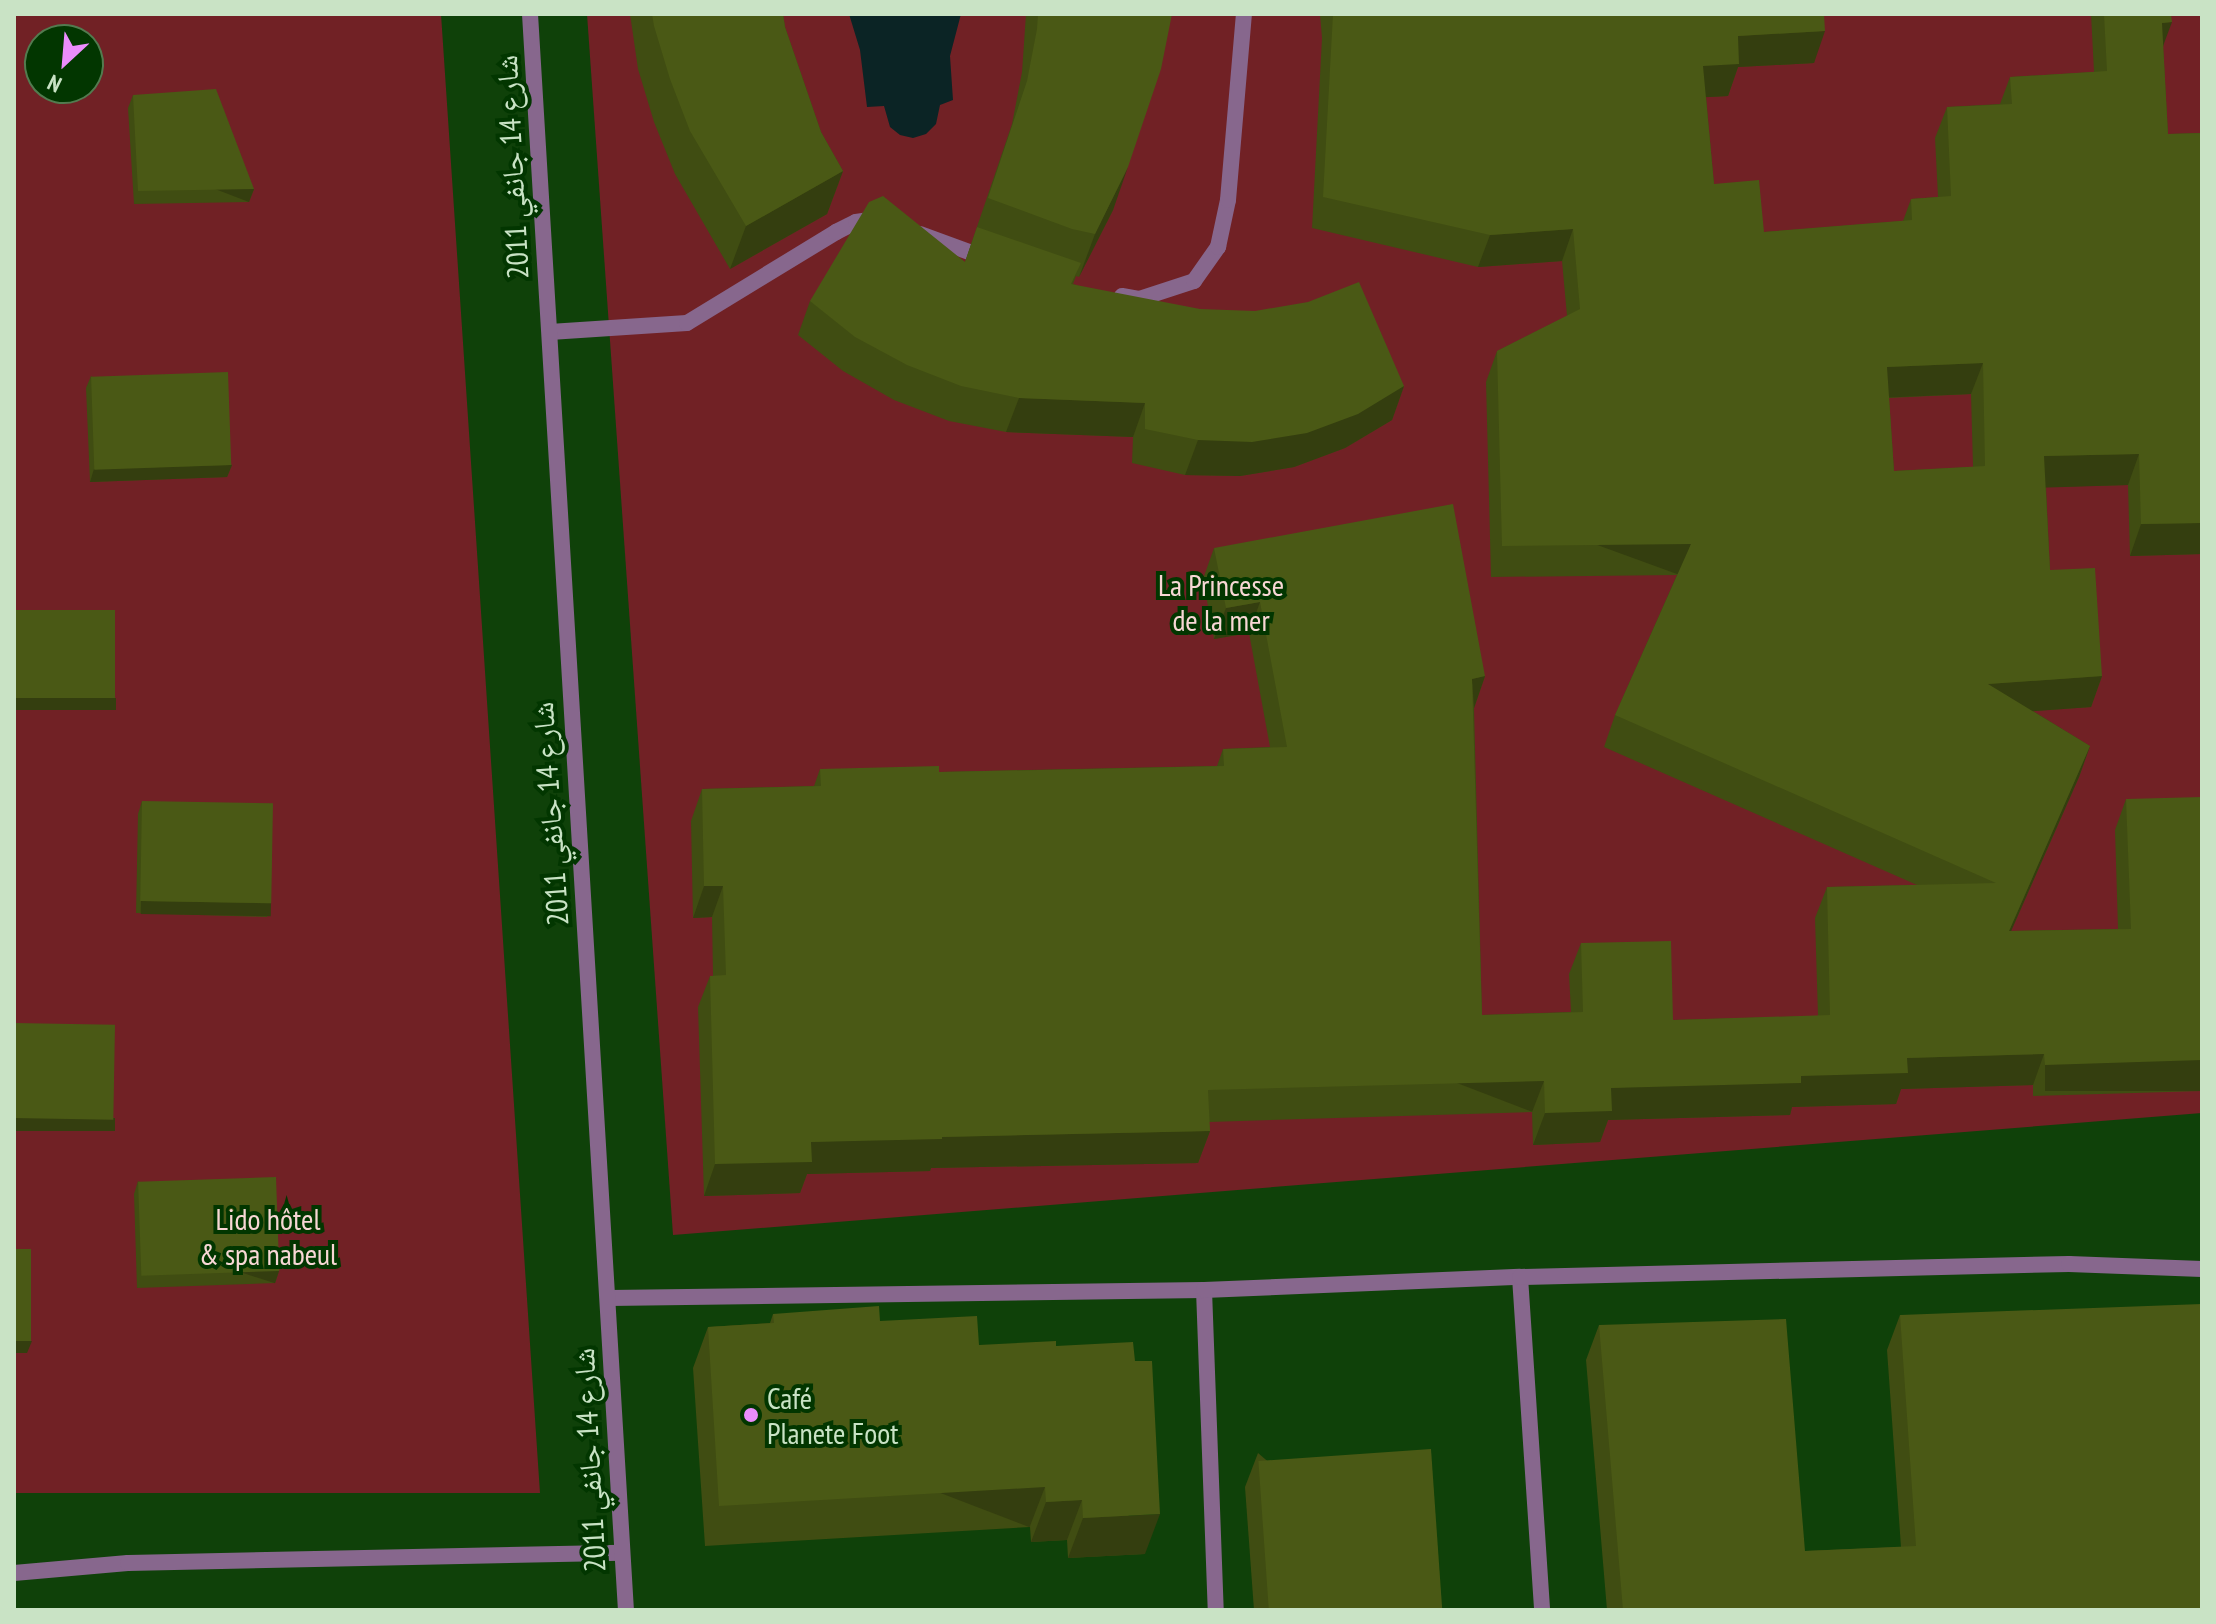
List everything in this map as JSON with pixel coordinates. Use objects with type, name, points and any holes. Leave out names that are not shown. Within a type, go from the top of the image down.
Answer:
[{"type":"street","name":"شارع 14 جانفي 2011","points":[[530,14],[626,1610]]},
{"type":"street","points":[[1110,294],[1139,299],[1194,281],[1218,247],[1228,200],[1244,14]]},
{"type":"street","points":[[550,332],[687,323],[836,232],[870,219],[894,224],[998,263]]},
{"type":"street","points":[[609,1298],[1204,1290],[1520,1277],[2069,1264],[2202,1269]]},
{"type":"street","points":[[1520,1277],[1542,1610]]},
{"type":"street","points":[[1204,1290],[1216,1610]]},
{"type":"street","points":[[14,1573],[128,1563],[622,1553]]},
{"type":"green space","name":"Lido hôtel & spa nabeul","points":[[14,14],[441,14],[540,1493],[14,1493]]},
{"type":"green space","name":"La Princesse de la mer","points":[[587,14],[2202,14],[2202,1113],[673,1235]]},
{"type":"water","points":[[849,14],[961,14],[950,56],[953,100],[940,105],[936,124],[926,134],[913,138],[900,135],[890,127],[884,106],[867,107],[860,50]]},
{"type":"building","points":[[652,14],[783,14],[821,132],[843,171],[746,226],[690,131],[670,79]]},
{"type":"building","points":[[1038,14],[1172,14],[1161,69],[1128,167],[1095,234],[1072,229],[988,198],[1027,81]]},
{"type":"building","points":[[1333,14],[1824,14],[1825,31],[1738,36],[1739,64],[1703,66],[1714,184],[1759,180],[1764,232],[1912,220],[1911,199],[1951,196],[1947,107],[2012,104],[2010,77],[2107,71],[2104,14],[2171,14],[2172,22],[2162,23],[2168,134],[2202,133],[2202,523],[2141,524],[2139,454],[2044,456],[2050,570],[2095,568],[2102,676],[1988,684],[2090,746],[2009,931],[2131,929],[2126,799],[2202,797],[2202,1060],[2045,1065],[2044,1054],[1907,1058],[1908,1073],[1801,1076],[1801,1083],[1611,1088],[1612,1111],[1545,1113],[1544,1081],[1208,1090],[1210,1131],[811,1142],[812,1162],[715,1164],[710,976],[726,975],[723,886],[704,886],[702,789],[821,786],[820,769],[939,766],[939,772],[1224,766],[1223,749],[1287,747],[1260,602],[1226,608],[1214,548],[1453,504],[1485,676],[1472,679],[1482,1015],[1583,1012],[1581,943],[1671,941],[1673,1020],[1830,1015],[1827,887],[1996,883],[1615,715],[1691,544],[1502,546],[1497,351],[1580,309],[1573,229],[1490,235],[1323,197]],"holes":[[[1983,363],[1985,466],[1894,471],[1887,367]]]},
{"type":"building","points":[[216,89],[254,189],[138,191],[133,95]]},
{"type":"building","points":[[883,196],[965,262],[977,227],[1081,263],[1071,284],[1200,309],[1255,311],[1308,302],[1359,282],[1404,386],[1358,414],[1307,433],[1252,442],[1198,440],[1145,429],[1145,403],[1019,398],[961,386],[907,365],[855,337],[810,301],[869,202]]},
{"type":"building","points":[[228,372],[231,465],[94,470],[91,377]]},
{"type":"building","points":[[14,610],[115,610],[115,698],[14,698]]},
{"type":"building","points":[[142,801],[273,803],[271,903],[140,901]]},
{"type":"building","points":[[14,1023],[115,1025],[113,1120],[14,1118]]},
{"type":"building","points":[[276,1177],[279,1271],[141,1276],[138,1182]]},
{"type":"building","points":[[14,1249],[31,1249],[31,1341],[14,1341]]},
{"type":"building","points":[[2202,1304],[2202,1610],[1623,1610],[1599,1325],[1786,1319],[1805,1551],[1916,1546],[1900,1315]]},
{"type":"building","points":[[879,1306],[880,1321],[977,1316],[979,1345],[1056,1341],[1056,1346],[1133,1342],[1135,1361],[1152,1361],[1160,1514],[1083,1518],[1082,1500],[1046,1502],[1045,1487],[719,1506],[708,1327],[774,1323],[773,1314]]},
{"type":"building","points":[[1431,1449],[1442,1610],[1269,1610],[1258,1461]]},
{"type":"place","name":"Café Planete Foot","points":[[751,1415]]}]
